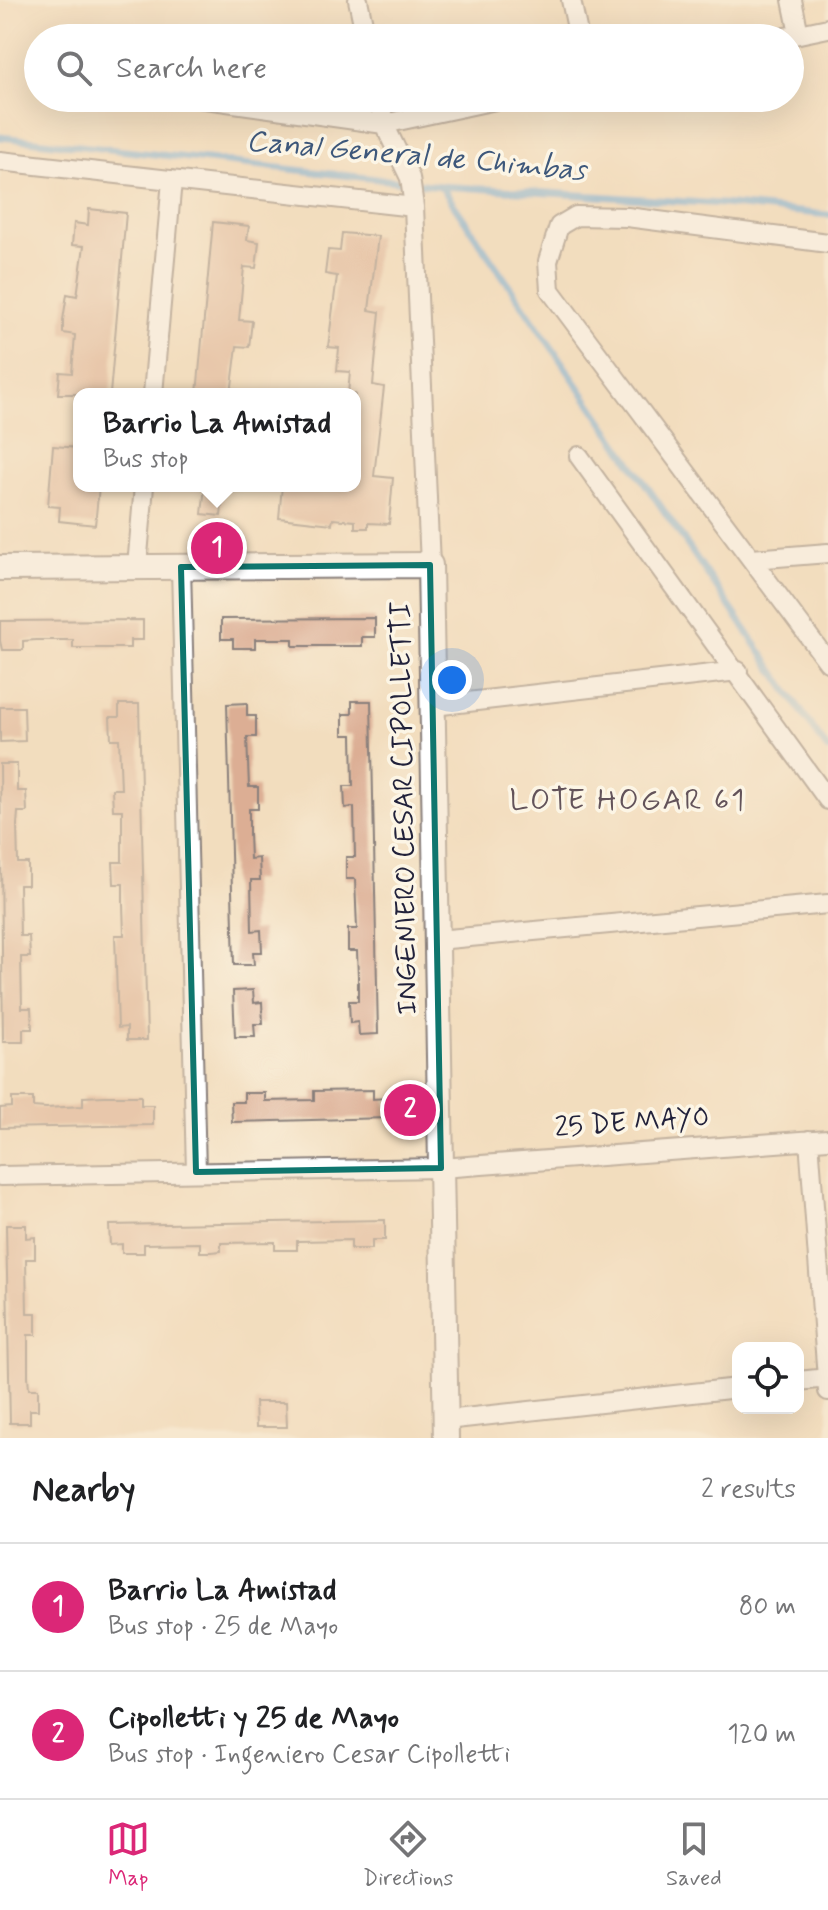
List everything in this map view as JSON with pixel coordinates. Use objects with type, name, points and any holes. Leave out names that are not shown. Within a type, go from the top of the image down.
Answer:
[{"type":"street","points":[[358,0],[363,24]]},
{"type":"street","points":[[571,0],[576,24]]},
{"type":"street","points":[[792,0],[797,24]]},
{"type":"street","points":[[804,33],[828,28]]},
{"type":"street","points":[[298,112],[384,124],[440,112]]},
{"type":"street","name":"INGENIERO CESAR CIPOLLETTI","points":[[382,112],[410,182],[414,207],[430,565],[446,1429]]},
{"type":"street","points":[[0,161],[414,207]]},
{"type":"street","points":[[154,388],[172,180]]},
{"type":"street","points":[[828,243],[627,217],[576,216],[559,226],[548,261],[550,290],[828,662]]},
{"type":"street","points":[[579,456],[738,671],[828,800]]},
{"type":"street","points":[[137,567],[143,492]]},
{"type":"street","points":[[752,559],[828,553]]},
{"type":"street","points":[[0,568],[430,565]]},
{"type":"street","points":[[181,567],[196,1172]]},
{"type":"street","points":[[433,706],[738,671]]},
{"type":"street","points":[[437,940],[828,904]]},
{"type":"street","points":[[818,1139],[828,1391]]},
{"type":"street","name":"25 DE MAYO","points":[[0,1176],[441,1168],[818,1139]]},
{"type":"street","points":[[804,1380],[828,1378]]},
{"type":"street","points":[[446,1429],[732,1389]]},
{"type":"highlighted area","points":[[430,565],[441,1168],[196,1172],[181,567]]},
{"type":"building","points":[[89,209],[126,213],[111,388],[73,388],[73,394],[58,394],[60,372],[72,373],[75,335],[63,333],[63,320],[67,294],[77,296],[84,246],[72,245],[74,223],[88,225]]},
{"type":"building","points":[[213,222],[249,226],[247,240],[259,242],[256,268],[244,267],[239,320],[252,321],[249,347],[237,346],[232,388],[198,388]]},
{"type":"building","points":[[342,233],[378,236],[369,310],[380,312],[373,385],[384,387],[374,476],[393,478],[389,524],[368,523],[368,528],[355,528],[355,521],[333,519],[332,524],[279,518],[281,492],[361,492],[361,388],[349,388],[350,372],[337,371],[339,348],[328,347],[337,276],[325,274],[328,250],[340,251]]},
{"type":"building","points":[[53,446],[73,448],[73,492],[98,492],[95,525],[59,521],[60,507],[48,506]]},
{"type":"building","points":[[204,492],[223,492],[221,516],[202,514]]},
{"type":"building","points":[[375,618],[375,637],[362,637],[362,646],[293,646],[293,639],[255,639],[255,648],[233,648],[233,639],[221,639],[221,619]]},
{"type":"building","points":[[143,620],[143,640],[130,640],[130,648],[73,648],[73,640],[36,640],[23,641],[23,650],[2,650],[0,641],[0,621]]},
{"type":"building","points":[[352,701],[371,701],[378,1034],[359,1035],[358,1022],[350,1023],[349,1001],[358,1001],[357,951],[348,951],[348,929],[357,929],[355,879],[346,879],[346,857],[355,857],[354,807],[345,808],[344,786],[353,786],[352,735],[343,735],[343,714],[352,714]]},
{"type":"building","points":[[247,703],[247,716],[256,716],[256,737],[247,737],[249,787],[258,787],[258,809],[249,809],[250,859],[259,858],[260,880],[251,880],[252,931],[261,930],[262,952],[253,952],[254,965],[234,965],[227,704]]},
{"type":"building","points":[[119,704],[139,704],[147,1040],[127,1040],[127,1027],[118,1028],[115,935],[124,935],[123,884],[114,884],[113,862],[122,862],[122,810],[113,810],[112,789],[121,789],[119,739],[111,739],[110,717],[119,717]]},
{"type":"building","points":[[0,707],[24,707],[25,741],[0,742]]},
{"type":"building","points":[[0,764],[17,764],[17,791],[26,791],[27,812],[18,812],[17,825],[18,863],[28,863],[28,885],[19,885],[20,936],[29,936],[30,957],[21,957],[22,1008],[31,1008],[32,1029],[23,1029],[23,1042],[3,1042]]},
{"type":"building","points":[[253,990],[254,1003],[262,1002],[263,1024],[254,1024],[255,1037],[235,1037],[233,991]]},
{"type":"building","points":[[373,1090],[373,1099],[386,1098],[387,1118],[232,1122],[231,1102],[244,1102],[244,1093],[265,1093],[265,1101],[314,1100],[314,1091]]},
{"type":"building","points":[[141,1096],[141,1105],[153,1105],[153,1125],[0,1128],[0,1108],[12,1107],[12,1098],[33,1098],[33,1107],[46,1108],[83,1106],[83,1097]]},
{"type":"building","points":[[385,1220],[385,1240],[372,1240],[372,1249],[351,1249],[351,1240],[297,1241],[297,1250],[275,1250],[275,1242],[221,1243],[221,1251],[211,1252],[200,1252],[200,1243],[144,1244],[144,1253],[122,1253],[122,1244],[110,1245],[109,1225]]},
{"type":"building","points":[[6,1225],[26,1225],[26,1238],[35,1237],[35,1259],[26,1259],[27,1313],[36,1313],[36,1335],[28,1335],[29,1389],[38,1389],[38,1410],[30,1410],[30,1423],[10,1423]]},
{"type":"building","points":[[255,1402],[286,1402],[287,1427],[256,1427]]},
{"type":"waterway","name":"Canal General de Chimbas","points":[[0,137],[441,186],[722,204],[828,215]]},
{"type":"waterway","points":[[441,186],[828,750]]},
{"type":"place","name":"Barrio La Amistad","points":[[217,548]]},
{"type":"place","name":"Cipolletti y 25 de Mayo","points":[[410,1110]]},
{"type":"district","name":"LOTE HOGAR 61","points":[[628,800]]}]
